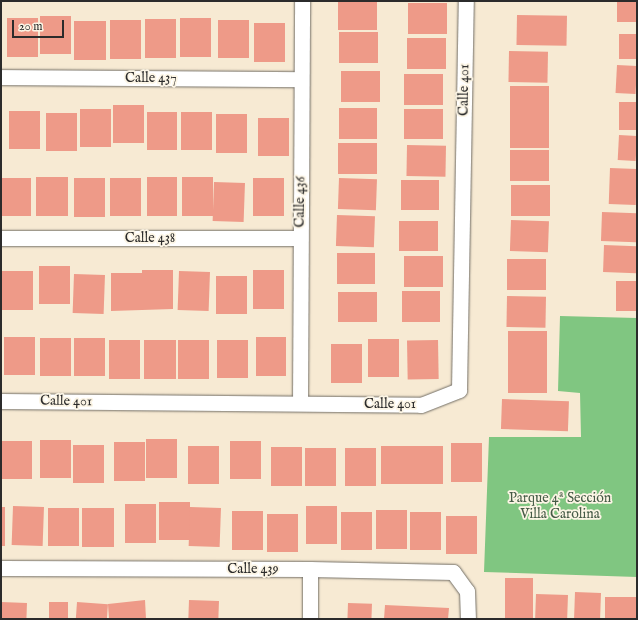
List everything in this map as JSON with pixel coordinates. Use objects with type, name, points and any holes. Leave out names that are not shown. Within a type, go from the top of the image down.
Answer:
[{"type":"street","name":"Calle 436","points":[[300,403],[302,1]]},
{"type":"street","name":"Calle 401","points":[[1,401],[421,405],[459,390],[466,1]]},
{"type":"street","name":"Calle 437","points":[[1,77],[301,79]]},
{"type":"street","name":"Calle 438","points":[[1,238],[300,238]]},
{"type":"street","name":"Calle 439","points":[[1,568],[310,569],[453,572],[467,591],[468,619]]},
{"type":"street","points":[[310,569],[310,619]]},
{"type":"green space","name":"Parque 4ª Sección Villa Carolina","points":[[560,316],[637,318],[637,577],[484,572],[489,437],[581,437],[580,393],[558,391]]},
{"type":"building","points":[[338,1],[377,1],[377,30],[338,30]]},
{"type":"building","points":[[617,1],[637,1],[637,22],[617,22]]},
{"type":"building","points":[[408,3],[447,3],[447,34],[408,34]]},
{"type":"building","points":[[517,15],[567,16],[566,46],[516,45]]},
{"type":"building","points":[[40,16],[71,16],[71,54],[40,54]]},
{"type":"building","points":[[7,18],[38,18],[38,57],[7,57]]},
{"type":"building","points":[[180,18],[211,18],[211,57],[180,57]]},
{"type":"building","points":[[145,19],[176,19],[176,58],[145,58]]},
{"type":"building","points":[[110,20],[141,20],[141,59],[110,59]]},
{"type":"building","points":[[218,20],[249,20],[249,58],[218,58]]},
{"type":"building","points":[[74,21],[106,21],[106,60],[74,60]]},
{"type":"building","points":[[254,23],[285,23],[285,62],[254,62]]},
{"type":"building","points":[[339,32],[378,32],[378,63],[339,63]]},
{"type":"building","points":[[619,34],[637,34],[637,59],[619,59]]},
{"type":"building","points":[[407,38],[446,38],[446,69],[407,69]]},
{"type":"building","points":[[509,51],[548,52],[547,83],[508,82]]},
{"type":"building","points":[[617,65],[637,66],[636,94],[616,93]]},
{"type":"building","points":[[341,71],[380,71],[380,102],[341,102]]},
{"type":"building","points":[[404,74],[443,74],[443,105],[404,105]]},
{"type":"building","points":[[510,86],[549,86],[549,148],[510,148]]},
{"type":"building","points":[[619,102],[637,102],[637,130],[619,130]]},
{"type":"building","points":[[113,105],[144,105],[144,143],[113,143]]},
{"type":"building","points":[[339,108],[377,108],[377,139],[339,139]]},
{"type":"building","points":[[80,109],[111,109],[111,147],[80,147]]},
{"type":"building","points":[[404,109],[443,109],[443,139],[404,139]]},
{"type":"building","points":[[9,111],[40,111],[40,149],[9,149]]},
{"type":"building","points":[[147,112],[177,112],[177,150],[147,150]]},
{"type":"building","points":[[181,112],[212,112],[212,150],[181,150]]},
{"type":"building","points":[[46,113],[77,113],[77,151],[46,151]]},
{"type":"building","points":[[216,114],[247,114],[247,153],[216,153]]},
{"type":"building","points":[[258,118],[289,118],[289,156],[258,156]]},
{"type":"building","points":[[619,135],[637,136],[636,161],[618,160]]},
{"type":"building","points":[[338,143],[377,143],[377,174],[338,174]]},
{"type":"building","points":[[407,145],[446,146],[445,177],[406,176]]},
{"type":"building","points":[[510,150],[549,150],[549,181],[510,181]]},
{"type":"building","points":[[610,168],[637,169],[636,205],[609,204]]},
{"type":"building","points":[[36,177],[68,177],[68,216],[36,216]]},
{"type":"building","points":[[147,177],[177,177],[177,216],[147,216]]},
{"type":"building","points":[[182,177],[213,177],[213,216],[182,216]]},
{"type":"building","points":[[1,178],[31,178],[31,216],[1,216]]},
{"type":"building","points":[[74,178],[105,178],[105,217],[74,217]]},
{"type":"building","points":[[110,178],[141,178],[141,216],[110,216]]},
{"type":"building","points":[[253,178],[284,178],[284,216],[253,216]]},
{"type":"building","points":[[339,178],[377,179],[376,210],[338,209]]},
{"type":"building","points":[[401,180],[439,180],[439,210],[401,210]]},
{"type":"building","points":[[214,182],[245,183],[244,222],[213,221]]},
{"type":"building","points":[[511,185],[550,185],[550,216],[511,216]]},
{"type":"building","points":[[602,212],[637,213],[636,242],[601,241]]},
{"type":"building","points":[[337,215],[375,216],[374,247],[336,246]]},
{"type":"building","points":[[511,220],[549,221],[548,252],[510,251]]},
{"type":"building","points":[[399,221],[438,221],[438,251],[399,251]]},
{"type":"building","points":[[604,245],[637,246],[636,273],[603,272]]},
{"type":"building","points":[[337,253],[375,253],[375,284],[337,284]]},
{"type":"building","points":[[404,256],[443,256],[443,287],[404,287]]},
{"type":"building","points":[[507,259],[546,259],[546,290],[507,290]]},
{"type":"building","points":[[39,266],[70,266],[70,304],[39,304]]},
{"type":"building","points":[[142,270],[173,270],[173,309],[111,311],[111,273],[142,273]]},
{"type":"building","points":[[253,270],[284,270],[284,309],[253,309]]},
{"type":"building","points":[[2,271],[33,271],[33,310],[2,310]]},
{"type":"building","points":[[179,271],[210,272],[209,311],[178,310]]},
{"type":"building","points":[[74,274],[105,275],[104,314],[73,313]]},
{"type":"building","points":[[216,276],[247,276],[247,314],[216,314]]},
{"type":"building","points":[[616,281],[637,281],[637,311],[616,311]]},
{"type":"building","points":[[402,291],[440,291],[440,322],[402,322]]},
{"type":"building","points":[[338,292],[377,292],[377,322],[338,322]]},
{"type":"building","points":[[507,296],[546,297],[545,328],[506,327]]},
{"type":"building","points":[[508,331],[547,331],[547,393],[508,393]]},
{"type":"building","points":[[4,337],[35,337],[35,375],[4,375]]},
{"type":"building","points":[[256,337],[286,337],[286,376],[256,376]]},
{"type":"building","points":[[40,338],[71,338],[71,376],[40,376]]},
{"type":"building","points":[[74,338],[105,338],[105,376],[74,376]]},
{"type":"building","points":[[368,339],[399,339],[399,377],[368,377]]},
{"type":"building","points":[[109,340],[140,340],[140,379],[109,379]]},
{"type":"building","points":[[144,340],[176,340],[176,379],[144,379]]},
{"type":"building","points":[[178,340],[209,340],[209,379],[178,379]]},
{"type":"building","points":[[217,340],[248,340],[248,378],[217,378]]},
{"type":"building","points":[[438,340],[439,379],[408,380],[407,341]]},
{"type":"building","points":[[331,344],[362,344],[362,383],[331,383]]},
{"type":"building","points":[[502,399],[569,401],[568,431],[501,429]]},
{"type":"building","points":[[146,439],[177,439],[177,478],[146,478]]},
{"type":"building","points":[[40,440],[71,440],[71,478],[40,478]]},
{"type":"building","points":[[1,441],[32,441],[32,479],[1,479]]},
{"type":"building","points":[[230,441],[261,441],[261,479],[230,479]]},
{"type":"building","points":[[114,442],[145,442],[145,481],[114,481]]},
{"type":"building","points":[[451,443],[482,443],[482,482],[451,482]]},
{"type":"building","points":[[73,445],[104,445],[104,483],[73,483]]},
{"type":"building","points":[[188,446],[219,446],[219,484],[188,484]]},
{"type":"building","points":[[381,446],[443,446],[443,484],[381,484]]},
{"type":"building","points":[[271,447],[302,447],[302,486],[271,486]]},
{"type":"building","points":[[305,448],[336,448],[336,486],[305,486]]},
{"type":"building","points":[[345,448],[376,448],[376,486],[345,486]]},
{"type":"building","points":[[159,502],[190,502],[190,540],[159,540]]},
{"type":"building","points":[[125,504],[156,504],[156,543],[125,543]]},
{"type":"building","points":[[13,506],[44,507],[43,546],[12,545]]},
{"type":"building","points":[[306,506],[337,506],[337,544],[306,544]]},
{"type":"building","points":[[1,507],[5,507],[5,546],[1,546]]},
{"type":"building","points":[[190,507],[221,508],[220,547],[189,546]]},
{"type":"building","points":[[48,508],[79,508],[79,546],[48,546]]},
{"type":"building","points":[[82,508],[114,508],[114,547],[82,547]]},
{"type":"building","points":[[376,510],[407,510],[407,549],[376,549]]},
{"type":"building","points":[[232,511],[263,511],[263,550],[232,550]]},
{"type":"building","points":[[341,512],[372,512],[372,550],[341,550]]},
{"type":"building","points":[[410,512],[441,512],[441,550],[410,550]]},
{"type":"building","points":[[267,514],[298,514],[298,552],[267,552]]},
{"type":"building","points":[[446,516],[477,516],[477,554],[446,554]]},
{"type":"building","points":[[505,578],[533,578],[533,619],[505,619]]},
{"type":"building","points":[[575,592],[601,593],[600,619],[574,619]]},
{"type":"building","points":[[536,594],[568,595],[567,619],[535,619]]},
{"type":"building","points":[[605,597],[636,597],[636,619],[605,619]]},
{"type":"building","points":[[145,600],[146,619],[109,619],[108,604]]},
{"type":"building","points":[[189,600],[219,601],[218,619],[188,619]]},
{"type":"building","points":[[1,602],[27,603],[26,619],[1,619]]},
{"type":"building","points":[[49,602],[68,602],[68,619],[49,619]]},
{"type":"building","points":[[77,602],[108,604],[107,619],[76,619]]},
{"type":"building","points":[[348,603],[372,604],[371,619],[347,619]]},
{"type":"building","points":[[385,605],[449,608],[448,619],[384,619]]}]
